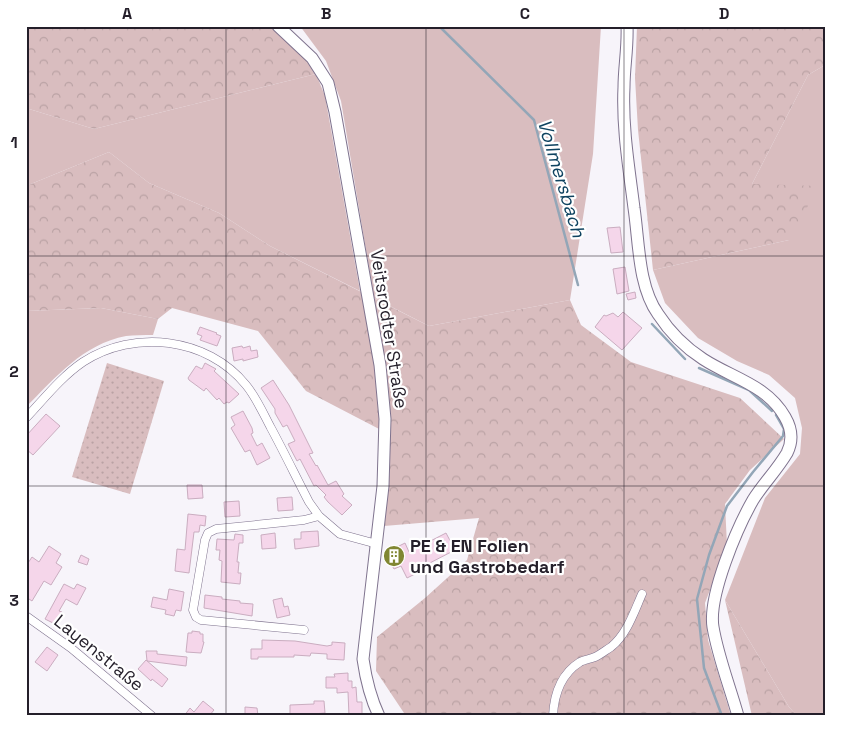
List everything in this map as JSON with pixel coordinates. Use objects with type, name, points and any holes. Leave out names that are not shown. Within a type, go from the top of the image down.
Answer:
[{"type":"main road","name":"Veitsrodter Straße","points":[[278,26],[312,58],[328,83],[335,112],[380,365],[385,419],[383,486],[363,659],[371,699],[379,716]]},
{"type":"main road","points":[[627,26],[624,87],[625,119],[642,273],[651,303],[668,328],[690,349],[712,365],[758,388],[770,397],[782,411],[791,434],[787,453],[758,492],[742,524],[725,565],[712,605],[713,626],[738,716]]},
{"type":"street","points":[[26,418],[71,372],[83,362],[108,349],[130,343],[156,341],[182,345],[207,354],[228,368],[246,385],[262,410],[309,502],[319,516],[340,534],[377,544]]},
{"type":"street","points":[[304,630],[201,620],[196,617],[192,610],[205,540],[208,533],[216,529],[304,520],[319,516]]},
{"type":"street","points":[[553,716],[557,692],[562,680],[580,662],[595,657],[611,647],[623,635],[642,594]]},
{"type":"street","name":"Layenstraße","points":[[26,616],[78,653],[152,716]]},
{"type":"green space","points":[[26,26],[271,26],[296,48],[316,74],[94,129],[26,108]]},
{"type":"green space","points":[[300,26],[601,26],[593,154],[570,300],[429,326],[374,298],[341,101],[326,61]]},
{"type":"green space","points":[[637,26],[825,26],[825,65],[808,75],[752,184],[819,186],[789,240],[653,270],[638,130],[635,78]]},
{"type":"green space","points":[[825,65],[825,716],[797,716],[789,707],[725,600],[765,498],[800,454],[802,428],[795,398],[769,375],[737,361],[698,338],[665,303],[653,270],[789,240],[752,184],[808,75]]},
{"type":"green space","points":[[316,74],[325,96],[360,291],[270,246],[219,213],[149,183],[109,152],[26,186],[26,108],[94,129]]},
{"type":"green space","points":[[109,152],[149,183],[219,213],[270,246],[429,326],[570,300],[581,325],[631,362],[740,398],[784,439],[750,470],[725,504],[727,545],[705,603],[708,640],[731,716],[406,716],[376,671],[377,637],[425,598],[467,560],[479,518],[384,526],[390,467],[390,439],[381,430],[306,391],[258,331],[172,308],[158,319],[101,308],[26,311],[26,186]]},
{"type":"green space","points":[[101,308],[158,319],[153,335],[126,336],[96,346],[59,374],[26,407],[26,311]]},
{"type":"green space","points":[[107,363],[164,381],[130,494],[72,477]]},
{"type":"green space","points":[[725,600],[789,707],[797,716],[752,716]]},
{"type":"building","points":[[620,227],[623,252],[611,253],[607,228]]},
{"type":"building","points":[[625,267],[629,291],[617,294],[613,269]]},
{"type":"building","points":[[635,292],[636,298],[628,300],[626,294]]},
{"type":"building","points":[[623,312],[642,328],[622,350],[595,327],[604,315],[613,313],[618,317]]},
{"type":"building","points":[[200,327],[221,336],[217,346],[200,340],[202,336],[197,334]]},
{"type":"building","points":[[242,346],[243,348],[250,346],[251,351],[257,350],[258,357],[234,361],[232,348]]},
{"type":"building","points":[[205,363],[216,369],[214,371],[239,394],[229,403],[224,404],[219,398],[217,400],[206,388],[204,391],[189,380],[188,378],[196,366],[202,369]]},
{"type":"building","points":[[273,380],[289,405],[313,453],[309,454],[328,485],[336,481],[344,494],[342,496],[352,505],[342,515],[324,497],[326,495],[316,485],[314,486],[300,459],[297,461],[288,444],[295,441],[287,425],[283,427],[275,413],[275,409],[261,388]]},
{"type":"building","points":[[243,411],[252,428],[253,433],[251,434],[257,446],[262,443],[270,458],[257,465],[250,450],[245,452],[231,428],[235,425],[231,417]]},
{"type":"building","points":[[46,414],[60,426],[33,455],[26,449],[26,436]]},
{"type":"building","points":[[187,485],[202,485],[203,498],[188,499]]},
{"type":"building","points":[[292,497],[293,510],[278,511],[277,498]]},
{"type":"building","points":[[239,501],[240,516],[225,517],[224,502]]},
{"type":"building","points":[[188,514],[206,516],[205,526],[200,525],[199,532],[194,532],[189,573],[175,571],[177,549],[185,550]]},
{"type":"building","points":[[318,531],[319,546],[295,549],[294,539],[301,539],[301,532]]},
{"type":"building","points":[[275,533],[276,548],[262,549],[261,535]]},
{"type":"building","points":[[446,533],[455,550],[422,567],[423,570],[407,578],[401,566],[394,569],[385,553],[405,543],[409,552]]},
{"type":"building","points":[[235,534],[243,535],[243,543],[239,543],[237,562],[239,562],[238,573],[241,573],[240,584],[221,582],[222,561],[219,560],[220,550],[216,550],[217,539],[234,540]]},
{"type":"building","points":[[49,546],[61,554],[56,563],[62,567],[51,585],[44,581],[32,601],[26,597],[26,566],[32,557],[39,562]]},
{"type":"building","points":[[81,555],[89,559],[87,565],[78,562]]},
{"type":"building","points":[[64,584],[74,589],[77,584],[86,588],[77,605],[66,599],[59,611],[62,612],[55,624],[45,619]]},
{"type":"building","points":[[169,589],[184,592],[181,611],[176,610],[174,616],[165,614],[166,610],[151,607],[153,597],[167,600]]},
{"type":"building","points":[[205,595],[253,604],[252,616],[204,608]]},
{"type":"building","points":[[282,598],[284,607],[288,606],[290,615],[277,618],[273,600]]},
{"type":"building","points":[[192,631],[203,634],[204,642],[201,653],[186,652],[188,633],[192,633]]},
{"type":"building","points":[[262,640],[295,641],[327,646],[332,645],[332,642],[345,643],[344,660],[327,659],[327,654],[311,653],[310,656],[294,655],[294,657],[258,657],[258,659],[251,659],[251,649],[262,649]]},
{"type":"building","points":[[47,647],[58,655],[47,671],[35,662]]},
{"type":"building","points":[[146,651],[157,651],[157,654],[187,657],[186,666],[147,661]]},
{"type":"building","points":[[146,660],[168,679],[162,687],[152,679],[151,681],[138,669]]},
{"type":"building","points":[[348,673],[348,681],[352,681],[352,688],[356,687],[357,702],[362,702],[362,716],[349,716],[348,692],[337,693],[337,688],[326,688],[326,677],[335,677],[334,674]]},
{"type":"building","points":[[203,701],[214,710],[209,716],[184,716],[190,708],[194,712]]},
{"type":"building","points":[[314,701],[324,701],[325,713],[290,716],[290,705],[314,704]]},
{"type":"building","points":[[245,707],[257,708],[258,716],[245,716]]},
{"type":"waterway","name":"Vollmersbach","points":[[439,26],[534,120],[578,285]]},
{"type":"waterway","name":"Vollmersbach","points":[[652,324],[685,359]]},
{"type":"waterway","name":"Vollmersbach","points":[[699,368],[749,390],[772,411]]},
{"type":"waterway","name":"Vollmersbach","points":[[722,716],[704,668],[697,599],[709,555],[727,506],[783,436],[784,429],[776,415]]},
{"type":"place","name":"PE & EN Folien und Gastrobedarf","points":[[394,556]]}]
